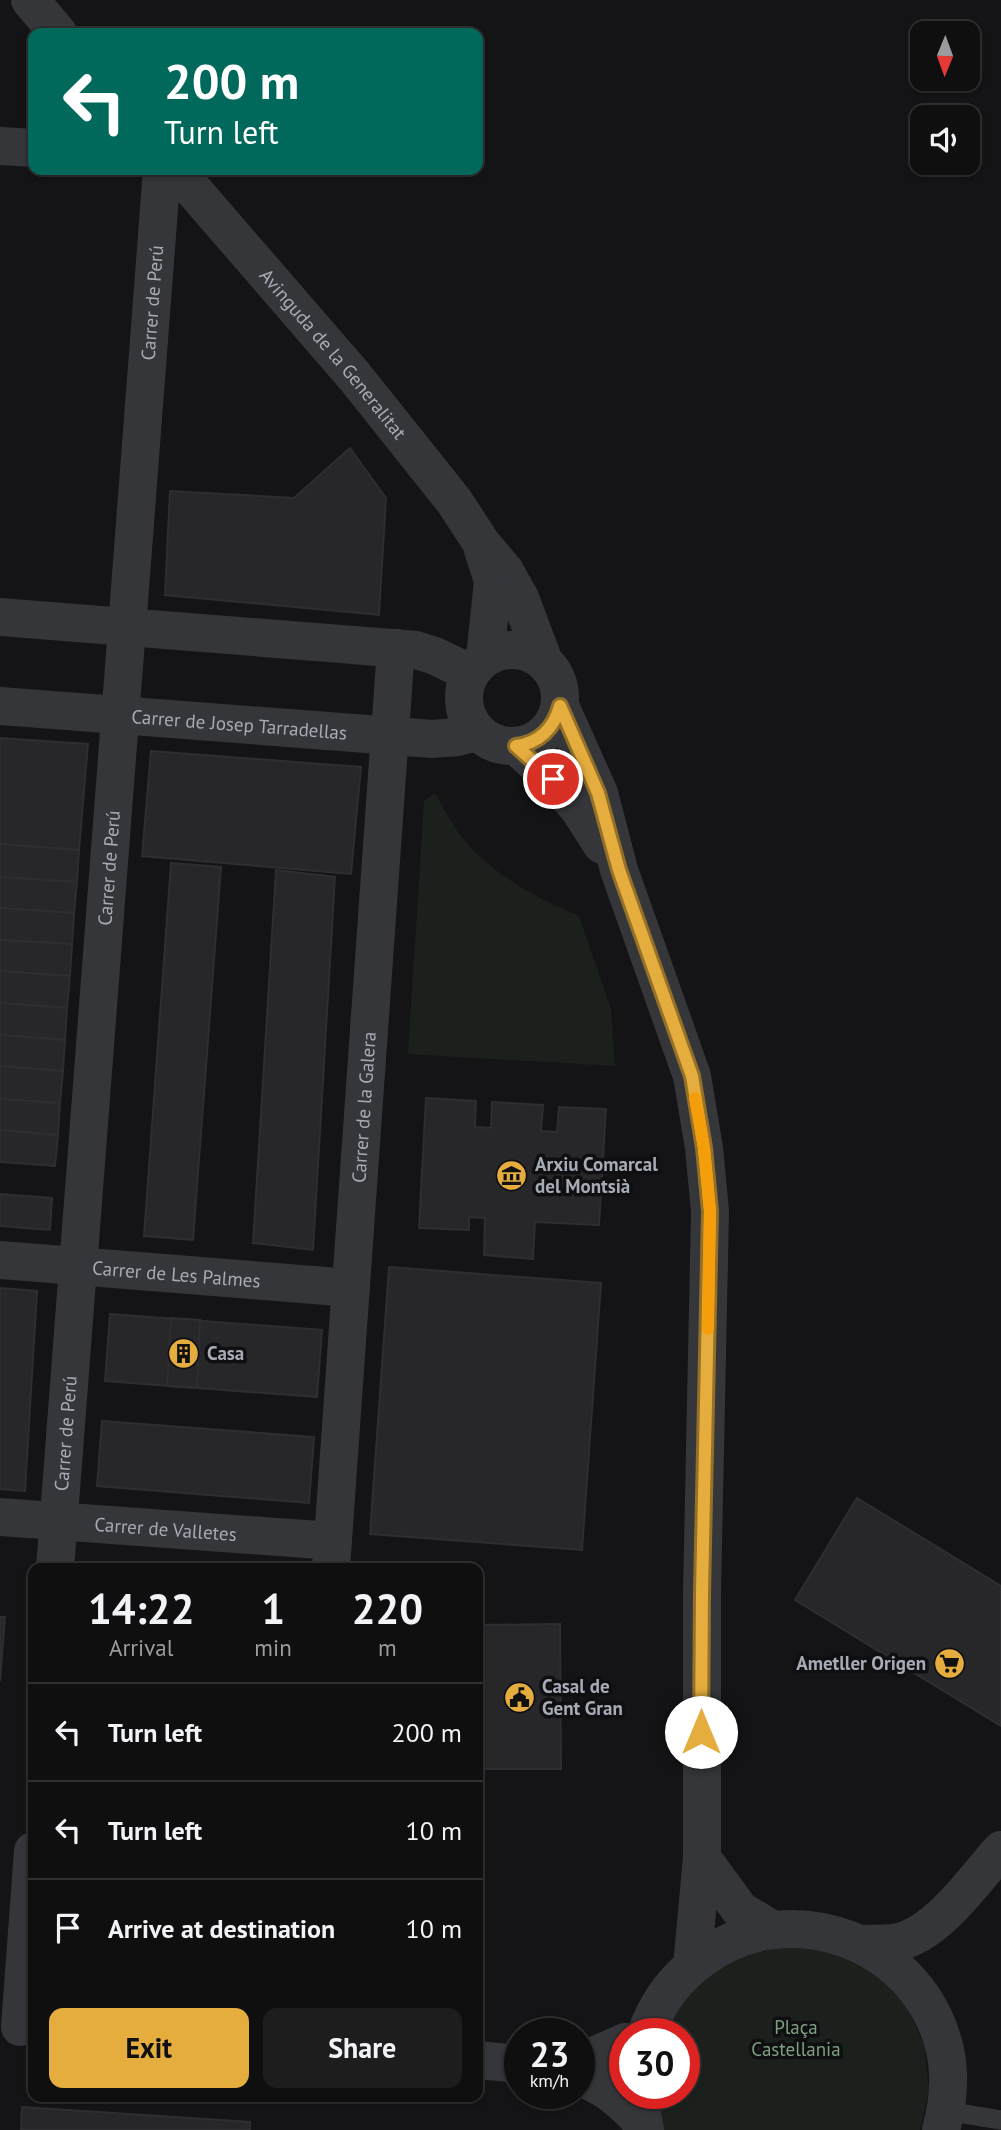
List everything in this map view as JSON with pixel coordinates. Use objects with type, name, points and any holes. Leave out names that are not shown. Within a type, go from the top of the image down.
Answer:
[{"type":"street","points":[[30,0],[54,28]]},
{"type":"street","points":[[0,146],[28,148]]},
{"type":"street","name":"Carrer de Perú","points":[[55,1563],[162,175]]},
{"type":"street","name":"Avinguda de la Generalitat","points":[[180,175],[400,432],[454,501],[482,544],[505,571],[520,598],[544,662]]},
{"type":"street","name":"Avinguda de la Generalitat","points":[[478,665],[493,582],[482,544]]},
{"type":"street","points":[[0,617],[416,650],[478,665]]},
{"type":"street","name":"Carrer de la Galera","points":[[332,1554],[396,648]]},
{"type":"street","points":[[560,706],[547,731],[530,743],[502,746],[488,741],[468,719],[464,704],[464,687],[478,665],[498,652],[512,649],[532,654],[553,672],[559,685],[560,706],[598,793],[619,870],[692,1076],[704,1148],[710,1211],[702,1593],[702,1858],[692,1966]]},
{"type":"street","name":"Carrer de Josep Tarradellas","points":[[0,706],[432,739],[477,732]]},
{"type":"street","points":[[516,746],[553,779],[579,809],[619,870]]},
{"type":"street","name":"Carrer de Les Palmes","points":[[0,1261],[351,1288]]},
{"type":"street","name":"Carrer de Valletes","points":[[0,1517],[59,1521],[332,1554]]},
{"type":"street","points":[[860,1944],[897,1942],[920,1934],[943,1915],[1001,1850]]},
{"type":"street","points":[[702,1858],[740,1910],[773,1930]]},
{"type":"street","points":[[18,2027],[28,1910]]},
{"type":"street","points":[[920,1996],[919,1962],[928,1939],[943,1915]]},
{"type":"street","points":[[649,2018],[667,1992],[692,1966],[730,1942],[751,1934],[773,1930],[817,1931],[860,1944],[900,1971],[931,2013],[945,2050],[948,2081],[943,2120]]},
{"type":"street","points":[[483,2060],[504,2062]]},
{"type":"street","points":[[595,2083],[608,2089],[642,2115]]},
{"type":"lane","points":[[943,2120],[1001,2120]]},
{"type":"green space","points":[[435,793],[460,835],[494,869],[549,903],[579,916],[611,1009],[615,1066],[408,1054],[424,801]]},
{"type":"green space","name":"Plaça Castellania","points":[[793,1944],[836,1952],[875,1973],[906,2005],[924,2045],[929,2089],[920,2130],[661,2130],[656,2109],[700,2109],[700,2018],[669,2018],[675,2007],[720,1963]]},
{"type":"building","points":[[350,448],[386,498],[379,615],[165,595],[170,491],[294,498]]},
{"type":"building","points":[[0,738],[88,744],[79,850],[0,844]]},
{"type":"building","points":[[151,751],[361,767],[351,874],[142,856]]},
{"type":"building","points":[[0,844],[79,850],[77,882],[0,877]]},
{"type":"building","points":[[171,863],[221,867],[193,1240],[144,1236]]},
{"type":"building","points":[[276,870],[335,877],[313,1250],[253,1243]]},
{"type":"building","points":[[0,877],[77,882],[74,913],[0,908]]},
{"type":"building","points":[[0,908],[74,913],[72,944],[0,940]]},
{"type":"building","points":[[0,940],[72,944],[70,976],[0,971]]},
{"type":"building","points":[[0,971],[70,976],[67,1008],[0,1003]]},
{"type":"building","points":[[0,1003],[67,1008],[65,1040],[0,1035]]},
{"type":"building","points":[[0,1035],[65,1040],[63,1071],[0,1066]]},
{"type":"building","points":[[0,1066],[63,1071],[60,1103],[0,1099]]},
{"type":"building","name":"Arxiu Comarcal del Montsià","points":[[426,1098],[476,1101],[475,1127],[491,1128],[492,1102],[543,1105],[541,1131],[557,1132],[559,1107],[606,1109],[599,1225],[535,1222],[533,1259],[484,1255],[485,1218],[469,1217],[469,1230],[419,1228]]},
{"type":"building","points":[[0,1099],[60,1103],[58,1135],[0,1130]]},
{"type":"building","points":[[0,1130],[58,1135],[55,1166],[0,1162]]},
{"type":"building","points":[[0,1194],[52,1198],[50,1230],[0,1226]]},
{"type":"building","points":[[389,1267],[601,1283],[582,1550],[370,1534]]},
{"type":"building","points":[[0,1288],[37,1291],[25,1491],[0,1489]]},
{"type":"building","points":[[110,1314],[322,1330],[317,1397],[105,1381]]},
{"type":"building","name":"Casa","points":[[171,1318],[200,1320],[197,1388],[167,1386]]},
{"type":"building","points":[[102,1421],[314,1437],[309,1503],[97,1486]]},
{"type":"building","name":"Ametller Origen","points":[[857,1498],[1001,1586],[1001,1726],[795,1600]]},
{"type":"building","points":[[0,1617],[5,1617],[0,1681]]},
{"type":"building","name":"Casal de Gent Gran","points":[[560,1624],[561,1769],[483,1769],[483,1625]]},
{"type":"building","points":[[22,2107],[250,2122],[250,2130],[21,2130]]},
{"type":"slow traffic","points":[[695,1098],[704,1148],[710,1211],[708,1329]]},
{"type":"place","name":"Arxiu Comarcal del Montsià","points":[[512,1175]]},
{"type":"place","name":"Casa","points":[[184,1353]]},
{"type":"place","name":"Ametller Origen","points":[[949,1663]]},
{"type":"place","name":"Casal de Gent Gran","points":[[519,1697]]},
{"type":"route","points":[[553,779],[516,746],[530,743],[547,731],[552,726],[560,706],[598,793],[619,870],[692,1076],[704,1148],[710,1211],[701,1732]]}]
